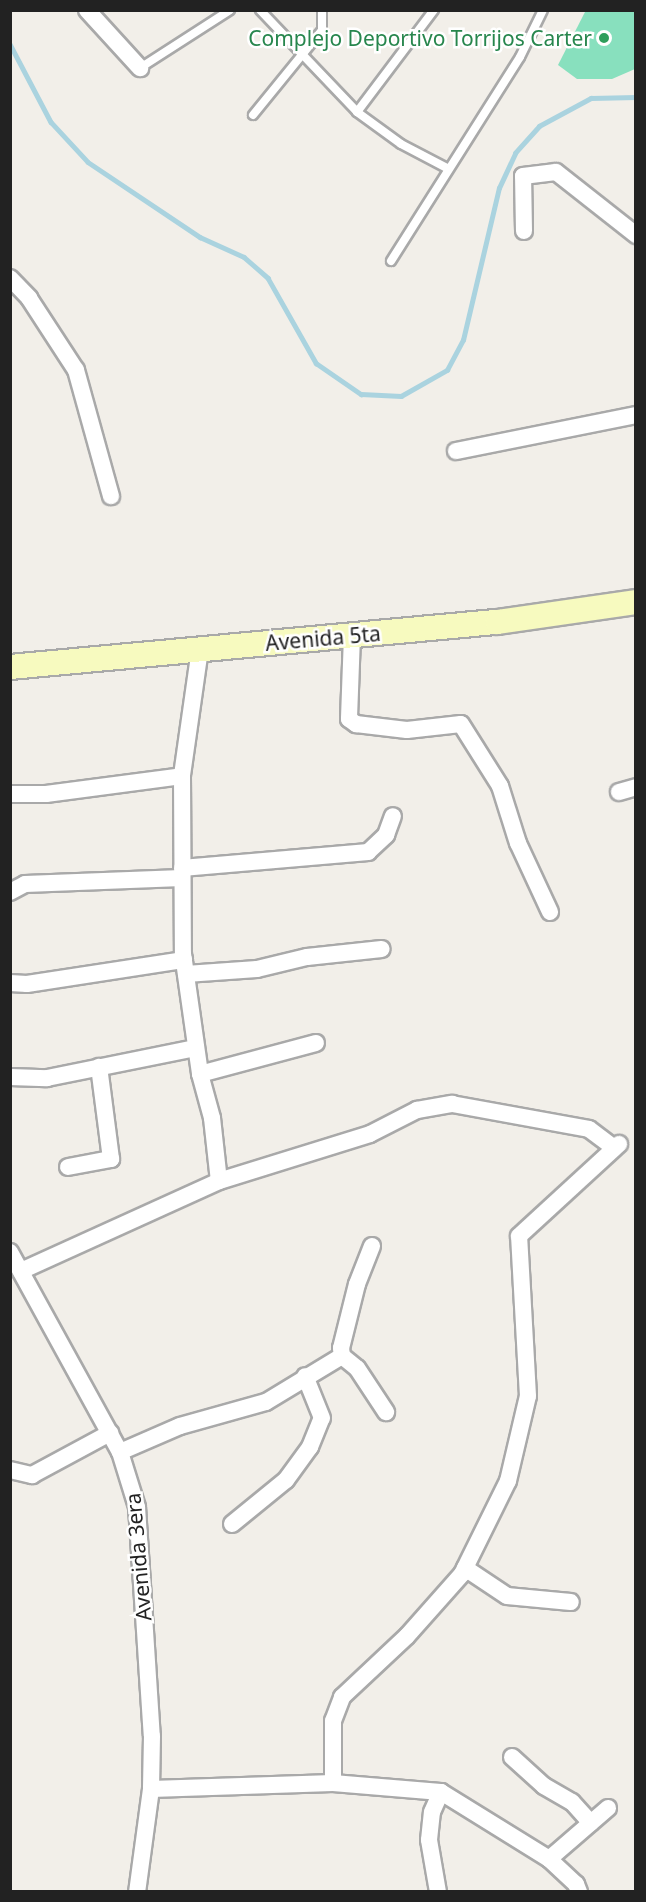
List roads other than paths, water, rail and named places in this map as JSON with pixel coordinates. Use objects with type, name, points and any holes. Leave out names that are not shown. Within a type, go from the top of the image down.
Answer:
[{"type":"street","points":[[87,10],[140,68]]},
{"type":"street","points":[[524,231],[523,176],[556,172],[636,234]]},
{"type":"street","points":[[10,278],[29,298],[76,370],[111,496]]},
{"type":"street","points":[[456,451],[636,415]]},
{"type":"street","name":"Avenida 5ta","points":[[10,668],[498,622],[636,602]]},
{"type":"street","points":[[352,636],[349,719],[356,724],[407,730],[461,724],[500,786],[518,843],[550,912]]},
{"type":"street","points":[[200,649],[182,776],[185,967],[200,1074],[212,1118],[219,1181]]},
{"type":"street","points":[[10,794],[46,794],[182,776]]},
{"type":"street","points":[[10,892],[25,884],[182,873],[368,852],[386,835],[393,816]]},
{"type":"street","points":[[10,983],[27,984],[185,967],[257,969],[307,957],[382,950]]},
{"type":"street","points":[[200,1074],[316,1043]]},
{"type":"street","points":[[10,1077],[46,1078],[196,1048]]},
{"type":"street","points":[[68,1167],[111,1159],[99,1067]]},
{"type":"street","points":[[21,1271],[219,1181],[370,1134],[417,1110],[452,1104],[589,1129],[617,1146],[519,1236],[528,1396],[508,1481],[465,1568],[407,1636],[342,1697],[333,1721],[333,1783]]},
{"type":"street","points":[[372,1246],[357,1284],[341,1348],[342,1356],[357,1368],[386,1412]]},
{"type":"street","name":"Avenida 3era","points":[[10,1252],[120,1452],[137,1507],[152,1736],[151,1789],[137,1892]]},
{"type":"street","points":[[120,1452],[180,1426],[266,1402],[342,1356]]},
{"type":"street","points":[[232,1524],[286,1480],[310,1447],[322,1418],[305,1377]]},
{"type":"street","points":[[10,1470],[32,1474],[110,1433]]},
{"type":"street","points":[[465,1568],[507,1596],[571,1602]]},
{"type":"street","points":[[512,1757],[544,1786],[572,1803],[591,1823]]},
{"type":"street","points":[[151,1789],[333,1783],[414,1786],[441,1792],[549,1859],[576,1884],[579,1892]]},
{"type":"street","points":[[438,1892],[429,1840],[432,1812],[441,1792]]},
{"type":"street","points":[[549,1859],[608,1808]]},
{"type":"lane","points":[[140,68],[230,10]]},
{"type":"lane","points":[[260,10],[357,112],[401,144],[447,168]]},
{"type":"lane","points":[[254,116],[322,30],[322,10]]},
{"type":"lane","points":[[357,112],[434,10]]},
{"type":"lane","points":[[392,261],[447,168],[520,57],[543,10]]},
{"type":"waterway","points":[[10,44],[51,122],[88,162],[200,237],[244,257],[268,278],[316,363],[361,394],[401,396],[447,370],[463,340],[499,188],[515,153],[539,126],[591,98],[636,97]]},
{"type":"place","name":"Complejo Deportivo Torrijos Carter","points":[[604,38]]}]
